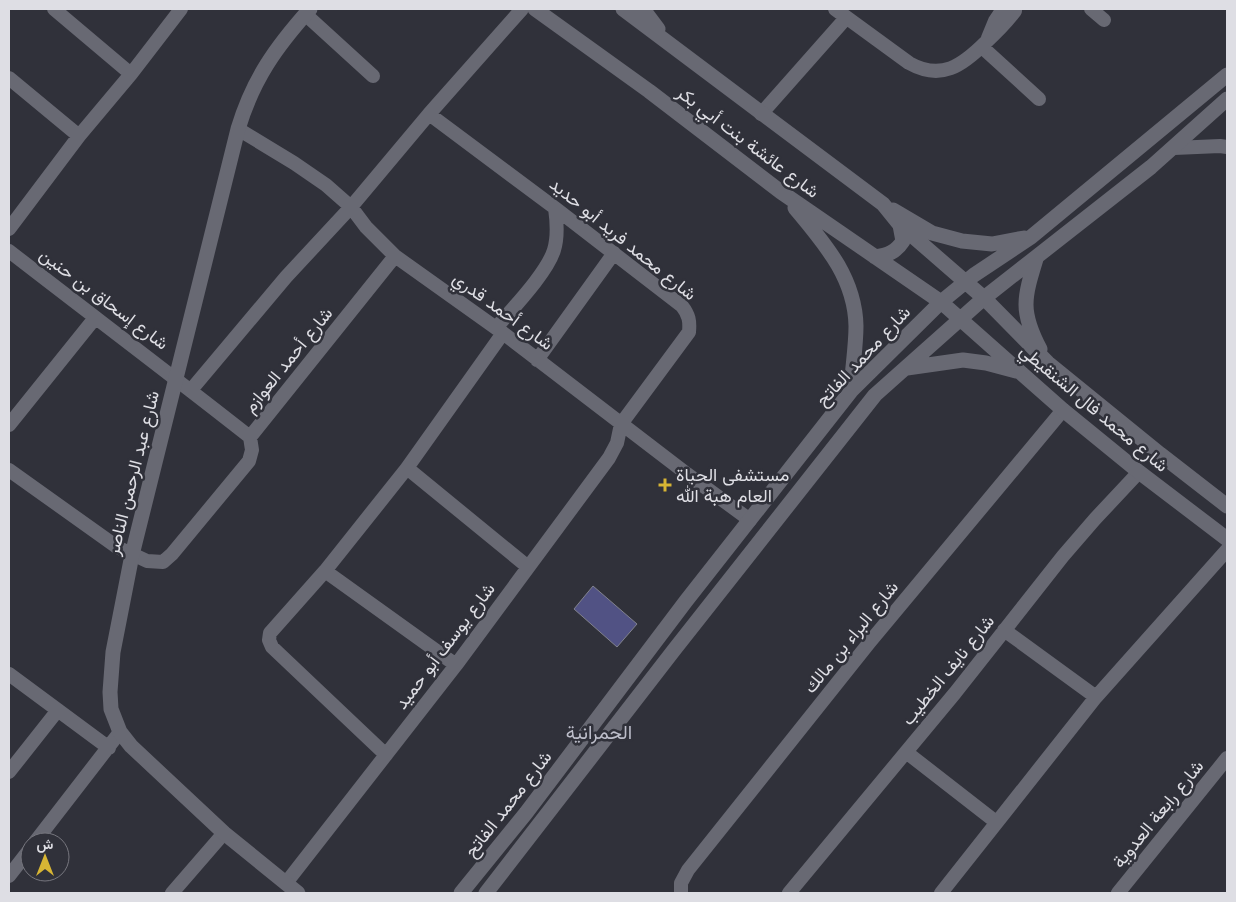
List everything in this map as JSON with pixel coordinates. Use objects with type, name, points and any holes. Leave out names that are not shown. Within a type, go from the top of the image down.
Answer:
[{"type":"main road","name":"شارع عائشة بنت أبي بكر","points":[[535,9],[649,91],[781,192],[941,302]]},
{"type":"main road","name":"شارع عائشة بنت أبي بكر","points":[[623,9],[883,204],[900,225],[965,282]]},
{"type":"main road","points":[[643,9],[668,42]]},
{"type":"main road","name":"شارع عبد الرحمن الناصر","points":[[292,888],[224,833],[131,746],[120,732],[112,709],[110,671],[132,555],[238,129],[245,106],[257,80],[273,54],[307,11]]},
{"type":"main road","name":"شارع محمد الفاتح","points":[[461,893],[526,813],[851,391],[941,302],[965,282],[1031,237],[1227,75]]},
{"type":"main road","name":"شارع محمد الفاتح","points":[[486,893],[674,650],[875,396],[984,298],[1036,259],[1174,148],[1227,99]]},
{"type":"main road","points":[[781,192],[828,248],[846,279],[853,301],[856,325],[851,391]]},
{"type":"main road","points":[[883,204],[932,233],[962,241],[992,244],[1031,237]]},
{"type":"main road","points":[[875,257],[898,248],[903,241],[900,225]]},
{"type":"main road","points":[[1036,259],[1028,284],[1025,306],[1030,330],[1048,363]]},
{"type":"main road","name":"شارع محمد فال الشنقيطي","points":[[965,282],[984,298],[1048,363],[1227,506]]},
{"type":"main road","name":"شارع محمد فال الشنقيطي","points":[[941,302],[1063,410],[1139,472],[1227,539]]},
{"type":"main road","points":[[907,368],[963,360],[986,363],[1022,373]]},
{"type":"street","points":[[54,9],[131,74]]},
{"type":"street","points":[[9,229],[79,136],[131,74],[181,9]]},
{"type":"street","points":[[191,390],[286,277],[350,207],[522,9]]},
{"type":"street","points":[[761,114],[841,13],[908,63],[920,70],[934,72],[947,70],[958,65],[984,44],[995,21],[1012,9]]},
{"type":"street","points":[[1090,9],[1104,20]]},
{"type":"street","points":[[307,11],[373,76]]},
{"type":"street","points":[[984,44],[1039,99]]},
{"type":"street","points":[[9,78],[79,136]]},
{"type":"street","name":"شارع محمد فريد أبو حديد","points":[[429,114],[614,253],[682,306],[688,314],[690,322],[689,332],[621,424]]},
{"type":"street","name":"شارع أحمد قدري","points":[[238,129],[326,185],[350,207],[366,227],[395,256],[499,331],[750,520]]},
{"type":"street","points":[[1174,148],[1227,147]]},
{"type":"street","points":[[386,755],[272,647],[269,640],[270,632],[325,571],[407,468],[499,331],[548,264],[554,250],[557,235],[555,208]]},
{"type":"street","name":"شارع إسحاق بن حنين","points":[[9,251],[176,378]]},
{"type":"street","points":[[537,360],[614,253]]},
{"type":"street","name":"شارع أحمد العوازم","points":[[176,378],[250,437],[395,256]]},
{"type":"street","points":[[9,425],[95,318]]},
{"type":"street","name":"شارع البراء بن مالك","points":[[681,893],[680,883],[688,870],[869,643],[1063,410]]},
{"type":"street","name":"شارع يوسف أبو حميد","points":[[292,888],[386,755],[456,665],[608,458],[617,443],[621,424]]},
{"type":"street","points":[[9,470],[117,547],[147,561],[163,562],[172,554],[249,462],[252,450],[250,437]]},
{"type":"street","points":[[407,468],[528,567]]},
{"type":"street","name":"شارع نايف الخطيب","points":[[789,893],[906,752],[1088,526],[1139,472]]},
{"type":"street","points":[[941,893],[1096,697],[1227,550]]},
{"type":"street","points":[[325,571],[456,665]]},
{"type":"street","points":[[1004,630],[1096,697]]},
{"type":"street","points":[[9,674],[109,748]]},
{"type":"street","points":[[9,772],[58,710]]},
{"type":"street","points":[[43,832],[120,732]]},
{"type":"street","points":[[906,752],[996,822]]},
{"type":"street","name":"شارع رابعة العدوية","points":[[1118,893],[1227,758]]},
{"type":"street","points":[[172,893],[224,833]]},
{"type":"street","points":[[9,876],[20,861]]},
{"type":"building","points":[[593,586],[637,624],[617,647],[574,609]]},
{"type":"place","name":"مستشفى الحياة العام هبة الله","points":[[665,485]]},
{"type":"district","name":"الحمرانية","points":[[599,732]]}]
